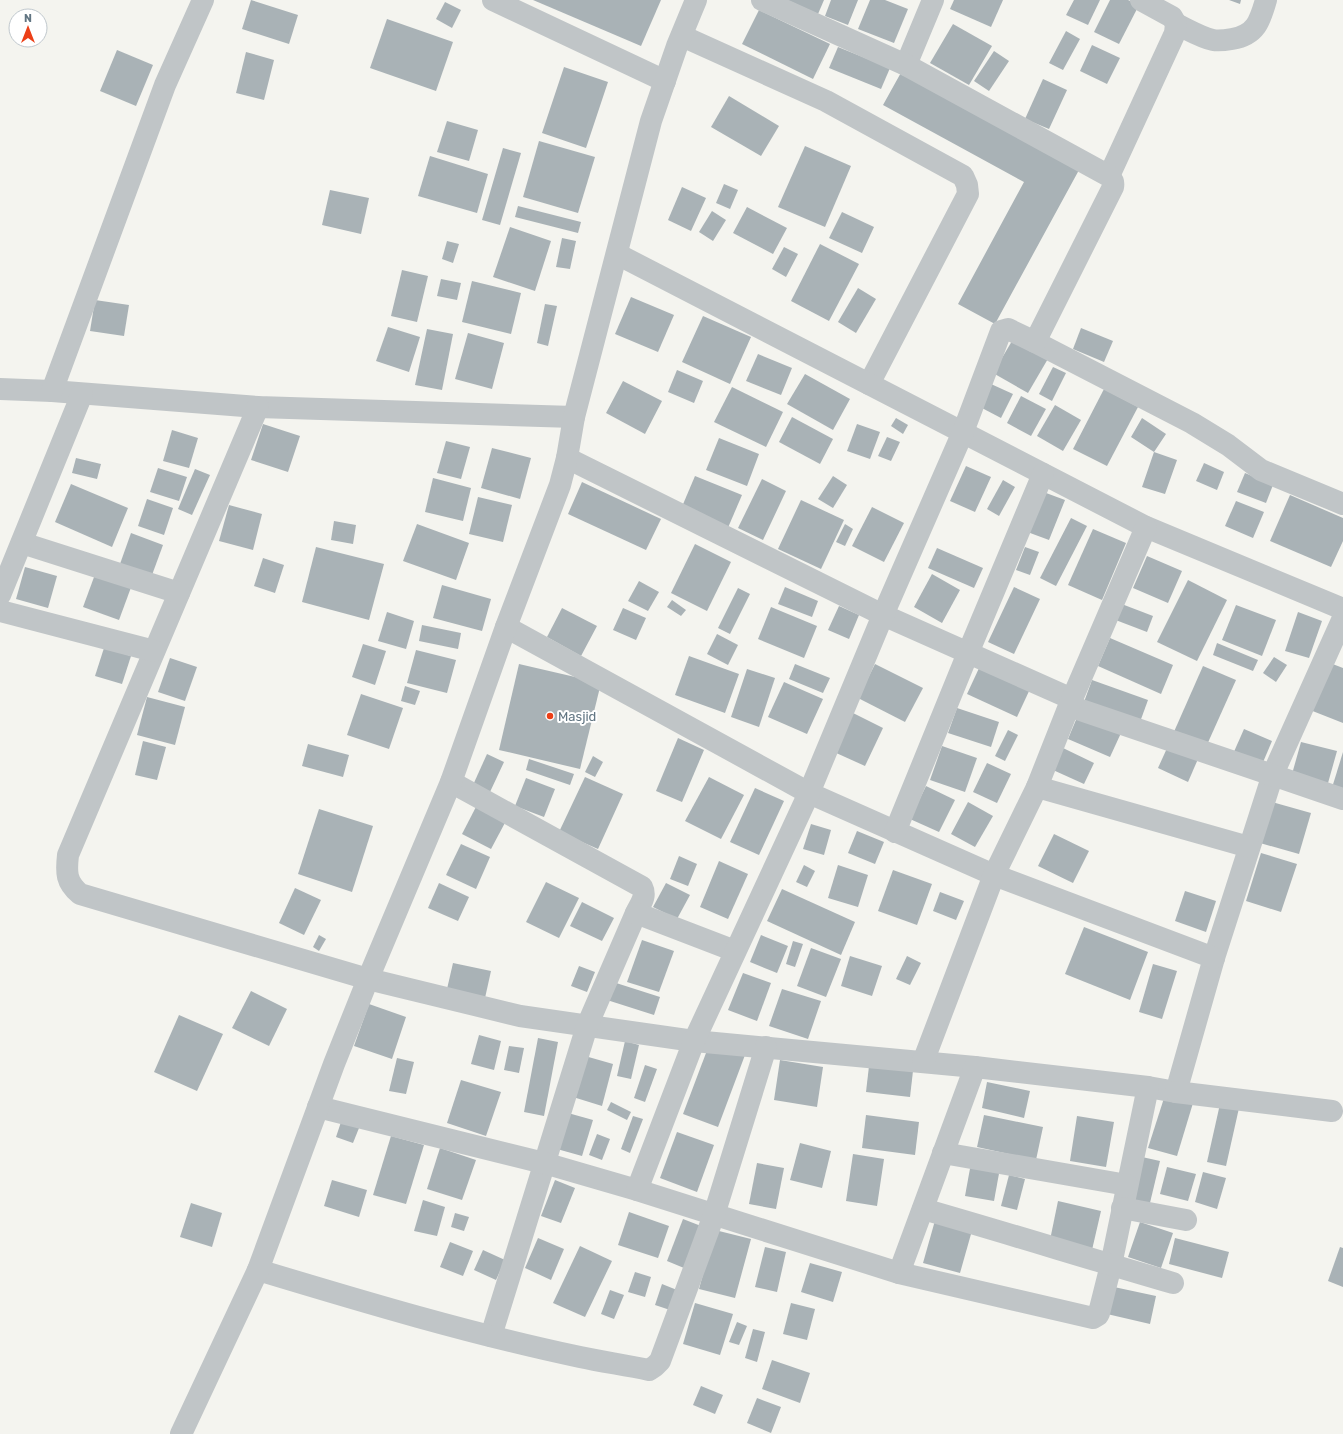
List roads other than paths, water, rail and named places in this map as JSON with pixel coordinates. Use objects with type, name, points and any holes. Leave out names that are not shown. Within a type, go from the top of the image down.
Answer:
[{"type":"street","points":[[52,391],[165,85],[204,0]]},
{"type":"street","points":[[492,0],[665,81]]},
{"type":"street","points":[[181,1434],[258,1270],[318,1107],[368,979],[451,782],[506,627],[560,484],[567,458],[574,417],[645,144],[665,81],[696,0]]},
{"type":"street","points":[[762,0],[906,65],[1113,179],[1113,187],[1035,342]]},
{"type":"street","points":[[906,65],[933,0]]},
{"type":"street","points":[[1141,0],[1172,17],[1176,24],[1213,40],[1229,40],[1246,36],[1254,29],[1262,15],[1266,0]]},
{"type":"street","points":[[1109,176],[1170,45],[1175,32],[1176,24]]},
{"type":"street","points":[[682,36],[826,101],[963,176],[967,185],[968,194],[869,384]]},
{"type":"street","points":[[617,254],[1146,527],[1343,609]]},
{"type":"street","points":[[637,1190],[694,1041],[808,793],[883,615],[963,432],[1001,330],[1008,329],[1035,342],[1192,423],[1228,445],[1261,470],[1343,504]]},
{"type":"street","points":[[0,389],[52,391],[258,407],[574,417]]},
{"type":"street","points":[[0,595],[82,394]]},
{"type":"street","points":[[258,407],[68,855],[66,872],[72,887],[80,894],[368,979],[520,1016],[694,1041],[975,1067],[1148,1087],[1176,1092],[1332,1111]]},
{"type":"street","points":[[567,458],[883,615],[968,653],[1070,702],[1343,799]]},
{"type":"street","points":[[895,832],[1043,474]]},
{"type":"street","points":[[923,1062],[994,875],[1037,787],[1070,702],[1146,527]]},
{"type":"street","points":[[22,543],[179,593]]},
{"type":"street","points":[[0,611],[154,651]]},
{"type":"street","points":[[1176,1092],[1214,958],[1273,774],[1343,618]]},
{"type":"street","points":[[506,627],[808,793],[994,875],[1214,958]]},
{"type":"street","points":[[451,782],[642,887],[644,892],[644,899],[636,913],[587,1026],[491,1336]]},
{"type":"street","points":[[1037,787],[1249,847]]},
{"type":"street","points":[[636,913],[735,951]]},
{"type":"street","points":[[258,1270],[369,1303],[491,1336],[580,1357],[649,1370],[660,1361],[714,1215],[766,1047]]},
{"type":"street","points":[[899,1273],[975,1067]]},
{"type":"street","points":[[318,1107],[544,1164],[637,1190],[899,1273],[1093,1318],[1099,1313],[1111,1265],[1148,1087]]},
{"type":"street","points":[[943,1153],[1127,1185]]},
{"type":"street","points":[[1122,1208],[1186,1220]]},
{"type":"street","points":[[923,1209],[1174,1283]]},
{"type":"place","name":"Masjid","points":[[550,716]]}]
